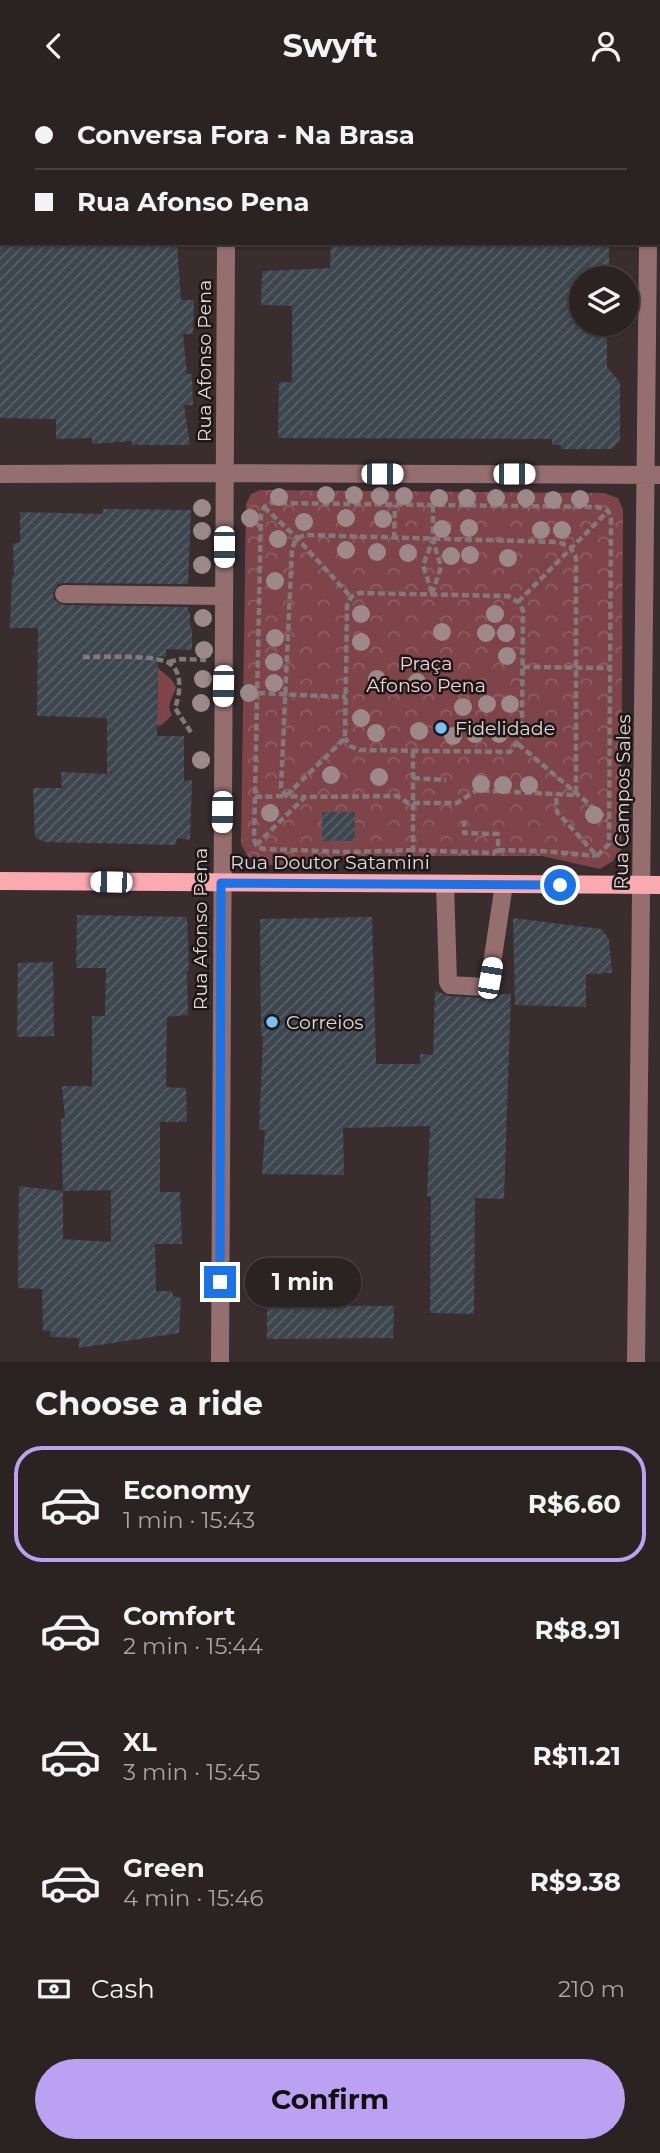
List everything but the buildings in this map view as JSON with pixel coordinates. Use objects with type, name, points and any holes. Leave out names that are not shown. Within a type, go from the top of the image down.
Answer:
[{"type":"main road","name":"Rua Doutor Satamini","points":[[0,881],[652,885]]},
{"type":"street","name":"Rua Afonso Pena","points":[[220,1362],[226,245]]},
{"type":"street","name":"Rua Campos Sales","points":[[636,1362],[652,885],[653,475],[648,245]]},
{"type":"street","points":[[0,474],[653,475]]},
{"type":"street","points":[[64,594],[224,596]]},
{"type":"street","points":[[445,884],[450,985],[485,987],[490,978],[504,884]]},
{"type":"path","points":[[295,491],[295,503]]},
{"type":"path","points":[[271,503],[295,503],[598,507],[608,511],[611,518],[609,820],[608,844],[597,856],[498,850],[493,853],[349,852],[263,849],[256,845],[260,525],[264,507],[271,503]]},
{"type":"path","points":[[394,539],[396,505]]},
{"type":"path","points":[[432,594],[442,567],[433,540],[433,505]]},
{"type":"path","points":[[264,507],[297,538],[351,597]]},
{"type":"path","points":[[519,602],[608,511]]},
{"type":"path","points":[[246,525],[260,525]]},
{"type":"path","points":[[286,796],[281,788],[292,548],[297,538],[305,535],[558,542],[570,547],[576,557],[576,793]]},
{"type":"path","points":[[432,594],[423,565],[433,540]]},
{"type":"path","points":[[359,593],[508,596],[519,602],[523,610],[523,667],[522,735],[518,744],[510,752],[360,750],[350,746],[345,738],[345,697],[347,605],[351,597],[359,593]]},
{"type":"path","points":[[83,657],[152,659],[169,663],[181,659],[223,661]]},
{"type":"path","points":[[169,663],[177,672],[180,685],[175,708],[192,734]]},
{"type":"path","points":[[523,667],[610,668]]},
{"type":"path","points":[[258,693],[345,697]]},
{"type":"path","points":[[286,796],[345,738]]},
{"type":"path","points":[[518,744],[609,820]]},
{"type":"path","points":[[413,751],[413,851]]},
{"type":"path","points":[[413,778],[446,780]]},
{"type":"path","points":[[255,797],[397,796],[408,803],[457,803],[477,790],[576,793]]},
{"type":"path","points":[[556,794],[557,812],[597,856]]},
{"type":"path","points":[[256,845],[304,797]]},
{"type":"path","points":[[464,821],[464,833],[498,834],[498,850]]},
{"type":"green space","name":"Praça Afonso Pena","points":[[260,490],[604,493],[618,498],[623,510],[621,850],[613,861],[600,869],[542,856],[336,856],[300,866],[264,865],[248,857],[241,844],[246,504],[251,494]]},
{"type":"green space","points":[[158,668],[176,687],[170,704],[172,715],[162,725],[157,726]]},
{"type":"place","name":"Fidelidade","points":[[441,728]]},
{"type":"place","name":"Correios","points":[[272,1022]]},
{"type":"route","points":[[220,1282],[221,883],[560,885]]}]
